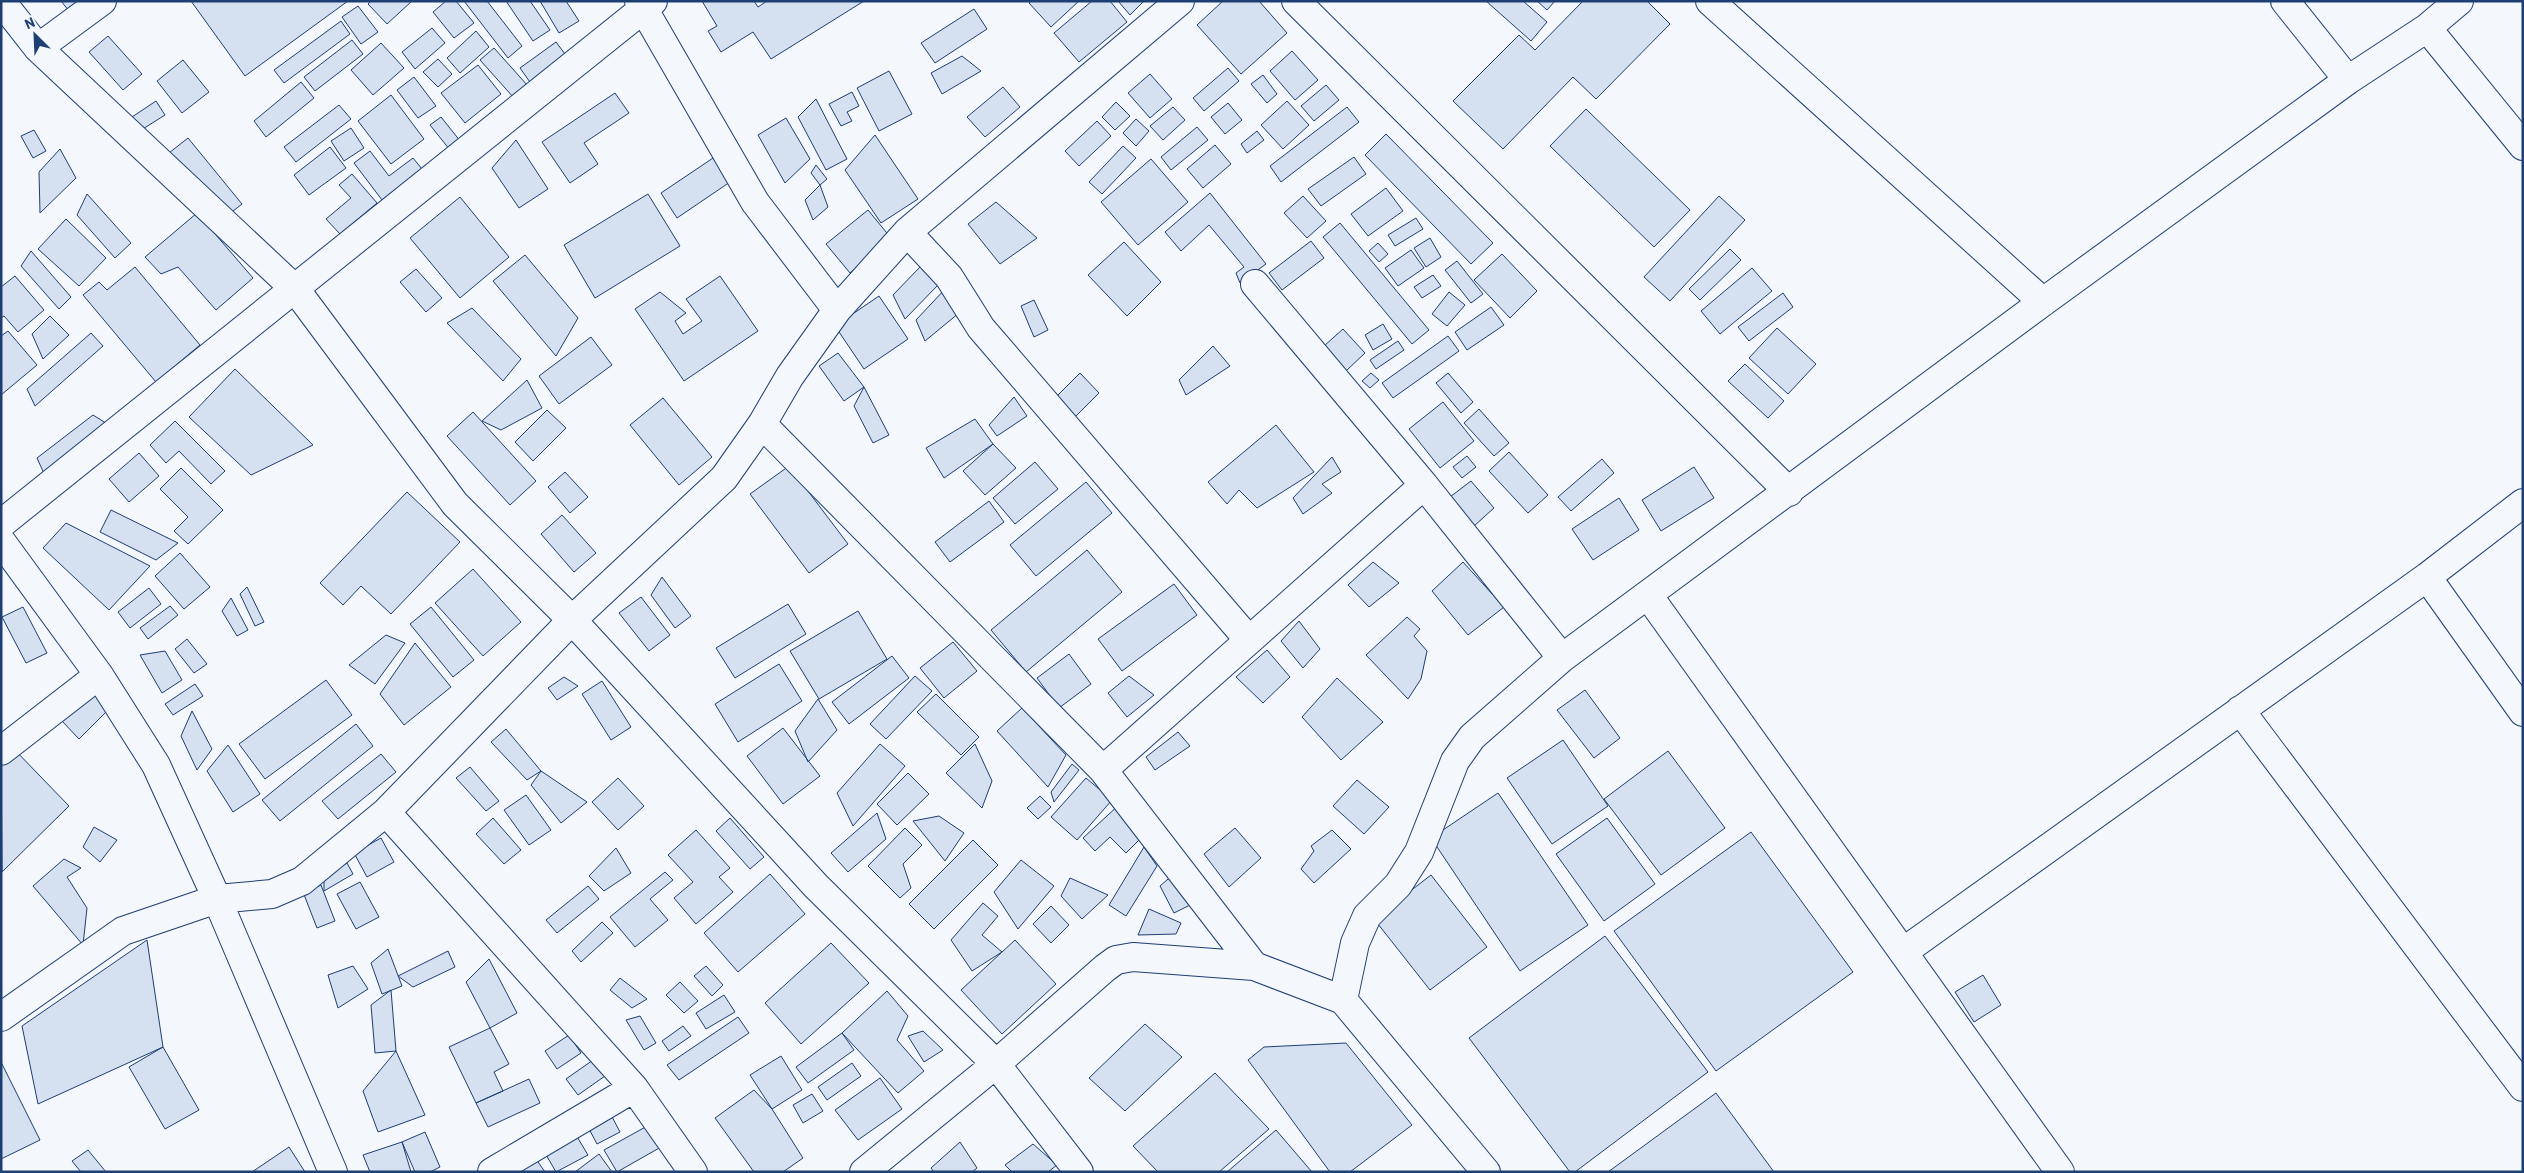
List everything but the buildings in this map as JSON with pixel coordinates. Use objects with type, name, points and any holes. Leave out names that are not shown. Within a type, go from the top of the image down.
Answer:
[{"type":"street","points":[[38,48],[102,1]]},
{"type":"street","points":[[1,1017],[123,931],[217,899],[272,894],[302,882],[386,812],[572,620],[724,478],[762,424],[790,376],[837,310],[907,232],[1180,1]]},
{"type":"street","points":[[1296,1],[1789,492]]},
{"type":"street","points":[[1710,1],[2043,302]]},
{"type":"street","points":[[2285,1],[2348,80]]},
{"type":"street","points":[[1343,1000],[1355,943],[1367,916],[1398,885],[1419,852],[1455,761],[1472,737],[1562,658],[1789,492],[2043,302],[2348,80],[2428,28],[2459,1]]},
{"type":"street","points":[[1,2],[38,48],[296,290],[455,504],[572,620],[816,886],[996,1064],[1079,1172]]},
{"type":"street","points":[[1,524],[296,290],[645,4],[755,202],[837,310]]},
{"type":"street","points":[[2428,28],[2523,146]]},
{"type":"street","points":[[907,232],[949,277],[981,328],[1248,639]]},
{"type":"street","points":[[1255,284],[1424,485],[1562,658]]},
{"type":"street","points":[[762,424],[1103,770],[1254,966]]},
{"type":"street","points":[[1103,770],[1248,639],[1424,485]]},
{"type":"street","points":[[1903,952],[2427,577],[2523,503]]},
{"type":"street","points":[[1,541],[99,675],[156,765],[217,899],[333,1172]]},
{"type":"street","points":[[2427,577],[2523,712]]},
{"type":"street","points":[[1648,595],[2060,1172]]},
{"type":"street","points":[[1,751],[99,675]]},
{"type":"street","points":[[2240,710],[2523,1087]]},
{"type":"street","points":[[386,812],[634,1088],[693,1172]]},
{"type":"street","points":[[864,1172],[996,1064],[1116,960],[1133,957],[1254,966],[1343,1000],[1486,1172]]},
{"type":"street","points":[[492,1172],[634,1088]]}]
